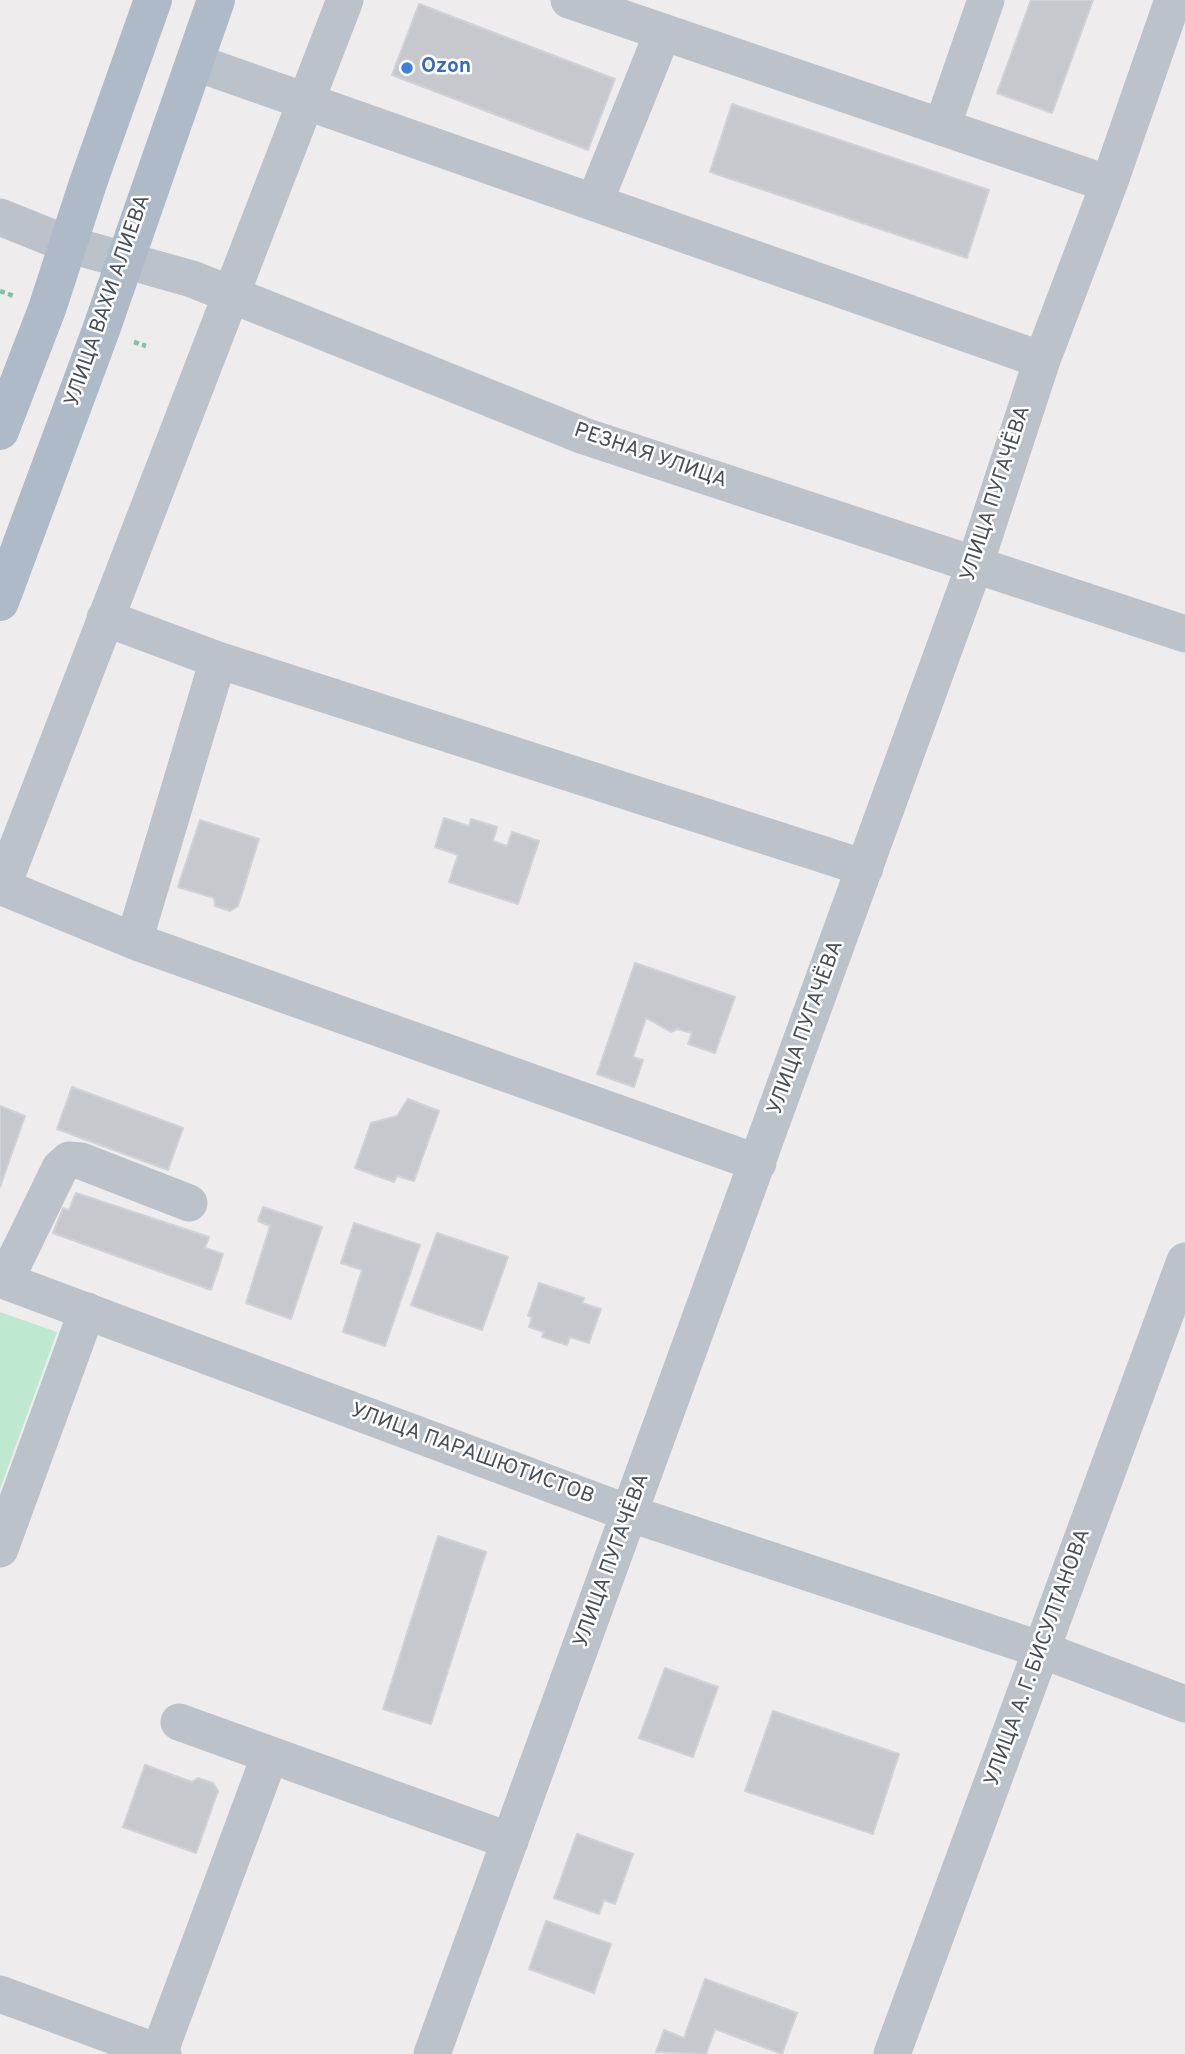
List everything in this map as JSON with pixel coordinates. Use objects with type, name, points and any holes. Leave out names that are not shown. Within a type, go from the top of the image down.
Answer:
[{"type":"main road","points":[[0,431],[10,379],[47,309],[67,244],[153,0]]},
{"type":"main road","name":"УЛИЦА ВАХИ АЛИЕВА","points":[[0,602],[101,330],[123,260],[216,0]]},
{"type":"street","points":[[345,0],[1,886],[134,941],[758,1163]]},
{"type":"street","points":[[569,0],[1110,184]]},
{"type":"street","points":[[942,127],[986,0]]},
{"type":"street","name":"УЛИЦА ПУГАЧЁВА","points":[[432,2054],[975,564],[1042,360],[1110,184],[1173,0]]},
{"type":"street","points":[[595,201],[663,32]]},
{"type":"street","points":[[194,62],[1042,360]]},
{"type":"street","name":"РЕЗНАЯ УЛИЦА","points":[[0,217],[67,244],[192,279],[584,436],[1185,634]]},
{"type":"street","points":[[105,618],[218,660],[865,868]]},
{"type":"street","points":[[134,941],[218,660]]},
{"type":"street","points":[[3,1280],[60,1168],[69,1160],[81,1161],[189,1203]]},
{"type":"street","name":"УЛИЦА А. Г. БИСУЛТАНОВА","points":[[892,2054],[1185,1261]]},
{"type":"street","name":"УЛИЦА ПАРАШЮТИСТОВ","points":[[3,1280],[631,1514],[1042,1650],[1185,1704]]},
{"type":"street","points":[[0,1549],[87,1311]]},
{"type":"street","points":[[179,1722],[510,1841]]},
{"type":"street","points":[[0,1994],[161,2053],[270,1755]]},
{"type":"green space","points":[[0,1312],[57,1332],[0,1489]]},
{"type":"building","points":[[1031,0],[1093,0],[1052,113],[997,93]]},
{"type":"building","points":[[419,4],[615,79],[588,150],[392,75]]},
{"type":"building","points":[[732,104],[989,190],[967,258],[710,172]]},
{"type":"building","points":[[444,818],[469,826],[471,819],[497,827],[493,841],[507,846],[512,832],[539,841],[518,904],[449,882],[458,855],[435,847]]},
{"type":"building","points":[[200,820],[259,839],[238,906],[230,911],[215,906],[214,898],[178,887]]},
{"type":"building","points":[[635,963],[735,997],[715,1053],[688,1044],[692,1033],[677,1029],[671,1032],[646,1018],[633,1057],[643,1060],[634,1087],[597,1074]]},
{"type":"building","points":[[72,1087],[183,1128],[168,1170],[57,1129]]},
{"type":"building","points":[[408,1099],[439,1111],[414,1181],[397,1176],[394,1182],[355,1168],[371,1123],[397,1116]]},
{"type":"building","points":[[0,1106],[25,1116],[0,1187]]},
{"type":"building","points":[[76,1193],[209,1237],[205,1248],[223,1254],[211,1290],[53,1233],[63,1208],[69,1210]]},
{"type":"building","points":[[263,1207],[322,1227],[291,1319],[246,1303],[270,1226],[258,1221]]},
{"type":"building","points":[[354,1223],[420,1245],[385,1346],[343,1332],[362,1270],[341,1263]]},
{"type":"building","points":[[437,1233],[508,1257],[482,1330],[411,1305]]},
{"type":"building","points":[[539,1283],[584,1298],[582,1303],[601,1309],[589,1343],[570,1337],[567,1345],[542,1337],[544,1332],[529,1327],[532,1317],[528,1316]]},
{"type":"building","points":[[438,1536],[486,1552],[431,1724],[383,1709]]},
{"type":"building","points":[[665,1668],[718,1687],[693,1757],[639,1738]]},
{"type":"building","points":[[773,1711],[899,1754],[873,1834],[745,1791]]},
{"type":"building","points":[[145,1765],[192,1782],[198,1778],[213,1783],[218,1791],[196,1853],[123,1827]]},
{"type":"building","points":[[577,1834],[633,1854],[615,1904],[604,1900],[599,1914],[554,1898]]},
{"type":"building","points":[[546,1921],[611,1944],[594,1993],[529,1969]]},
{"type":"building","points":[[705,1979],[797,2013],[782,2054],[715,2029],[706,2054],[656,2052],[664,2030],[684,2038]]},
{"type":"place","name":"Ozon","points":[[407,68]]}]
